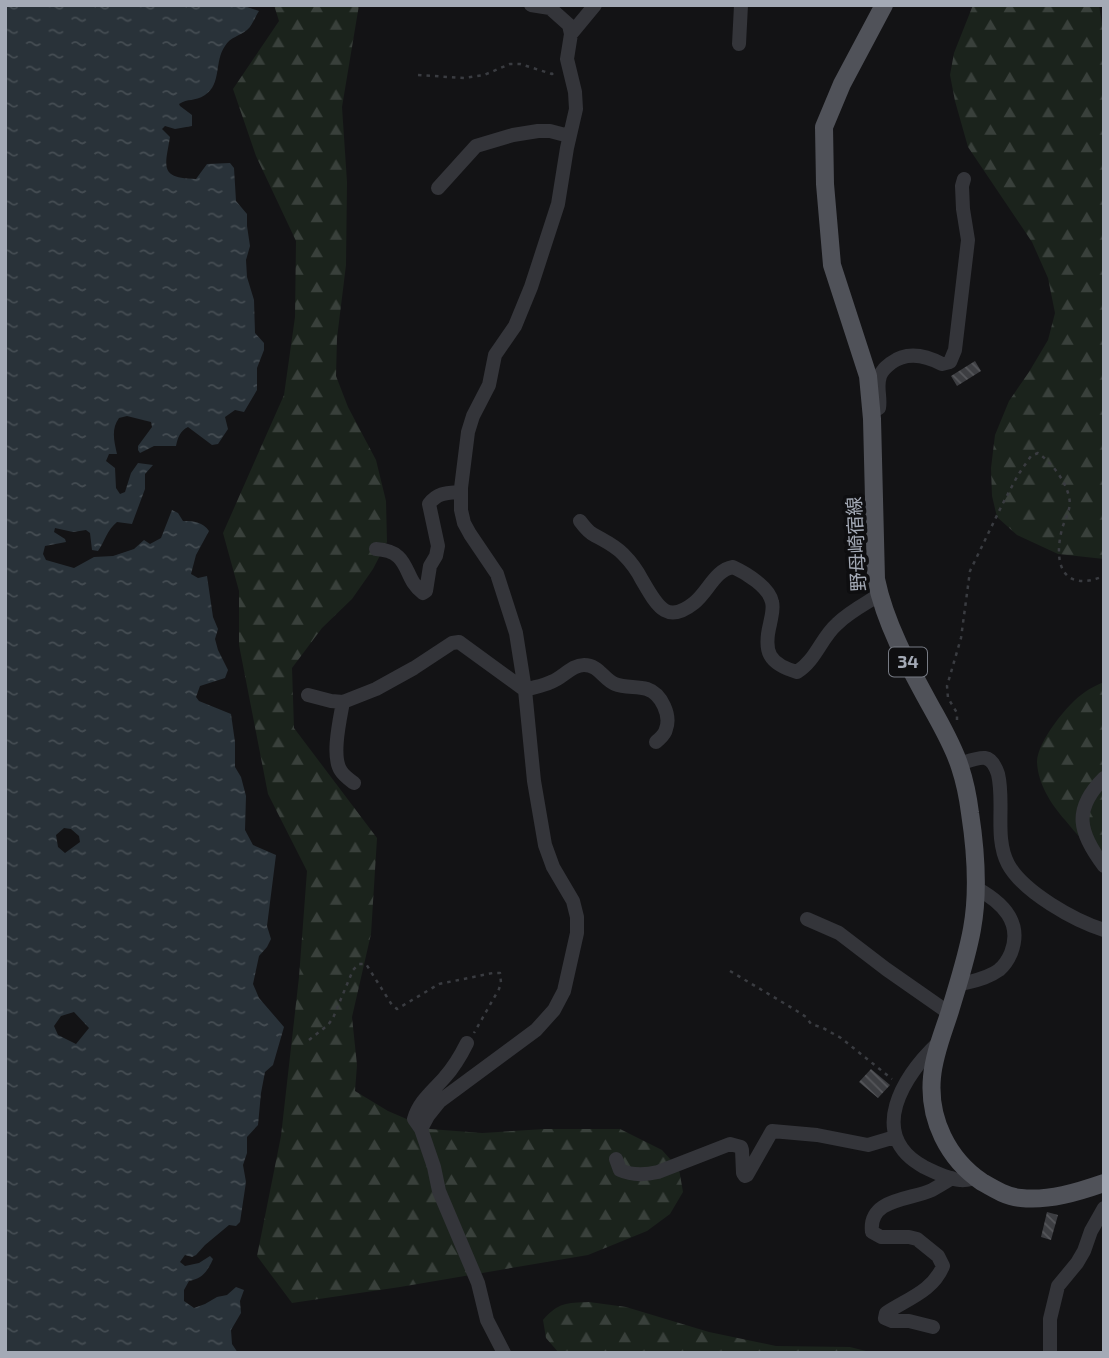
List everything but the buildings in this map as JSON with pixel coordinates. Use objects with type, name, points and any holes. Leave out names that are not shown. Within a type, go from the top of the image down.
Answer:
[{"type":"main road","name":"野母崎宿線","points":[[884,5],[842,84],[824,127],[825,184],[832,265],[868,376],[872,412],[876,579],[889,622],[959,764],[966,787],[975,846],[976,888],[972,928],[958,985],[939,1042],[932,1080],[935,1117],[958,1162],[976,1178],[1000,1192],[1020,1198],[1061,1195],[1104,1183]]},
{"type":"street","points":[[421,1129],[440,1101],[536,1030],[554,1010],[564,992],[577,933],[578,917],[573,901],[553,867],[545,845],[534,781],[525,690],[516,634],[497,574],[470,534],[461,510],[468,432],[489,384],[495,355],[515,326],[531,287],[558,204],[576,109],[567,59],[571,34],[569,25],[550,8],[531,5]]},
{"type":"street","points":[[571,34],[595,5]]},
{"type":"street","points":[[740,44],[741,5]]},
{"type":"street","points":[[438,188],[476,146],[538,131],[569,136]]},
{"type":"street","points":[[872,412],[879,408],[881,400],[879,377],[892,362],[904,356],[915,355],[925,356],[942,364],[950,362],[955,350],[968,240],[963,209],[964,179]]},
{"type":"street","points":[[376,549],[390,550],[397,555],[416,587],[423,593],[426,592],[430,566],[438,546],[429,504],[437,495],[461,492]]},
{"type":"street","points":[[580,521],[590,532],[624,555],[633,565],[652,599],[670,612],[680,612],[694,603],[727,568],[733,566],[757,581],[772,602],[766,640],[769,654],[775,661],[797,672],[814,657],[836,625],[880,595]]},
{"type":"street","points":[[308,695],[343,702],[376,690],[452,643],[459,642],[525,690]]},
{"type":"street","points":[[525,690],[551,683],[578,665],[594,666],[615,684],[650,690],[657,695],[664,706],[667,728],[656,742]]},
{"type":"street","points":[[343,702],[336,753],[340,770],[354,783]]},
{"type":"street","points":[[959,764],[985,758],[998,772],[1004,856],[1009,867],[1025,884],[1052,905],[1086,924],[1104,930]]},
{"type":"street","points":[[1104,778],[1088,798],[1082,820],[1084,834],[1104,866]]},
{"type":"street","points":[[958,985],[998,971],[1008,961],[1014,946],[1012,919],[992,897],[976,888]]},
{"type":"street","points":[[807,919],[839,933],[949,1013]]},
{"type":"street","points":[[939,1042],[922,1058],[903,1088],[892,1125],[895,1137],[904,1152],[916,1163],[952,1178],[976,1178]]},
{"type":"street","points":[[467,1043],[453,1066],[422,1101],[414,1119],[421,1129],[439,1191],[478,1283],[486,1320],[504,1353]]},
{"type":"street","points":[[616,1159],[620,1170],[646,1175],[730,1144],[743,1150],[745,1176],[772,1131],[817,1135],[867,1145],[895,1137]]},
{"type":"street","points":[[933,1327],[885,1318],[886,1313],[914,1297],[936,1278],[943,1266],[938,1256],[917,1239],[881,1237],[872,1232],[872,1225],[877,1213],[884,1206],[933,1190],[952,1178]]},
{"type":"street","points":[[1050,1353],[1050,1319],[1058,1286],[1077,1263],[1104,1208]]},
{"type":"path","points":[[418,75],[464,78],[484,75],[510,64],[552,74],[567,59]]},
{"type":"path","points":[[950,743],[957,726],[957,713],[948,698],[947,686],[961,638],[971,571],[1002,505],[1031,456],[1038,453],[1044,457],[1062,481],[1069,497],[1069,509],[1059,545],[1060,566],[1068,577],[1078,582],[1104,576]]},
{"type":"path","points":[[309,1040],[328,1025],[359,964],[366,964],[397,1009],[439,984],[500,973],[501,983],[494,1001],[467,1043]]},
{"type":"path","points":[[730,971],[797,1011],[811,1024],[841,1038],[903,1088]]},
{"type":"green space","points":[[274,5],[359,5],[342,107],[347,182],[346,265],[337,338],[336,376],[348,407],[376,460],[386,501],[387,542],[373,569],[352,599],[322,628],[292,668],[294,728],[377,838],[371,934],[352,1017],[357,1065],[355,1091],[388,1111],[430,1129],[482,1133],[545,1129],[620,1129],[662,1150],[679,1169],[683,1192],[670,1214],[647,1231],[588,1255],[292,1303],[257,1256],[281,1136],[299,977],[307,871],[268,794],[239,645],[239,591],[223,533],[284,395],[295,317],[296,241],[256,156],[233,89],[279,21]]},
{"type":"green space","points":[[973,5],[1099,5],[1104,36],[1104,559],[1058,554],[1017,535],[997,517],[992,496],[991,468],[995,435],[1009,401],[1048,340],[1055,313],[1048,278],[1032,242],[968,147],[955,101],[950,75],[954,53]]},
{"type":"green space","points":[[1104,682],[1104,857],[1083,840],[1055,807],[1043,786],[1037,762],[1042,744],[1062,714],[1078,697]]},
{"type":"green space","points":[[589,1302],[626,1307],[709,1332],[776,1346],[850,1347],[874,1353],[559,1353],[546,1338],[543,1320],[563,1305]]},
{"type":"water","points":[[5,5],[241,5],[259,11],[249,28],[225,46],[214,85],[205,95],[179,104],[192,115],[192,126],[175,129],[165,126],[162,129],[170,137],[166,163],[170,173],[196,179],[207,164],[230,163],[234,168],[236,201],[247,214],[250,246],[246,260],[247,277],[254,300],[255,333],[264,343],[257,368],[257,390],[244,412],[235,410],[225,417],[228,429],[218,444],[212,445],[188,427],[183,430],[176,446],[154,446],[140,453],[138,446],[152,427],[151,422],[127,416],[119,418],[114,431],[117,454],[109,454],[106,461],[115,468],[116,488],[120,494],[125,492],[131,473],[138,463],[153,465],[145,474],[145,489],[132,524],[117,522],[98,551],[92,550],[90,533],[86,530],[73,532],[55,528],[54,532],[66,542],[45,546],[43,554],[46,560],[74,568],[94,557],[113,556],[134,549],[144,540],[150,544],[161,538],[172,510],[178,513],[183,521],[198,523],[209,531],[196,555],[191,574],[198,578],[207,576],[213,617],[218,629],[215,639],[228,670],[225,678],[200,686],[196,697],[199,701],[231,714],[235,767],[246,796],[245,830],[253,845],[276,855],[267,926],[271,939],[259,956],[253,984],[259,998],[284,1027],[273,1065],[265,1072],[258,1125],[247,1137],[247,1153],[243,1165],[246,1182],[240,1222],[236,1226],[229,1225],[196,1255],[185,1255],[180,1262],[185,1266],[199,1263],[210,1256],[213,1259],[204,1274],[189,1281],[184,1290],[184,1301],[194,1308],[227,1295],[236,1287],[244,1290],[240,1301],[241,1313],[231,1330],[232,1344],[238,1353],[5,1353]],"holes":[[[64,828],[71,829],[79,836],[80,842],[65,853],[58,847],[56,835]],[[74,1012],[89,1028],[76,1044],[58,1035],[54,1026],[61,1016]]]}]
